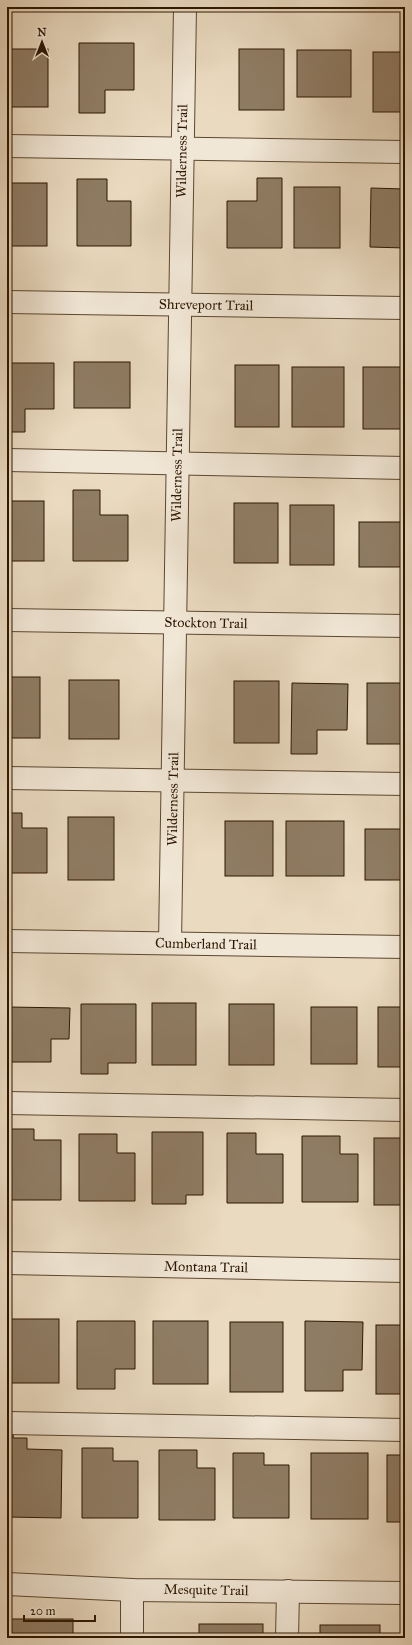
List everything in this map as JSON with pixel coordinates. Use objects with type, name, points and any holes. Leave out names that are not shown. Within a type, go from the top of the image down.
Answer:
[{"type":"street","name":"Wilderness Trail","points":[[170,943],[179,305],[185,7]]},
{"type":"street","points":[[7,146],[405,152]]},
{"type":"street","name":"Shreveport Trail","points":[[7,302],[405,308]]},
{"type":"street","points":[[7,460],[405,468]]},
{"type":"street","name":"Stockton Trail","points":[[7,620],[405,626]]},
{"type":"street","points":[[7,778],[405,784]]},
{"type":"street","name":"Cumberland Trail","points":[[7,941],[405,947]]},
{"type":"street","points":[[7,1103],[405,1110]]},
{"type":"street","name":"Montana Trail","points":[[7,1263],[405,1270]]},
{"type":"street","points":[[7,1423],[405,1430]]},
{"type":"street","name":"Mesquite Trail","points":[[7,1584],[132,1590],[405,1593]]},
{"type":"street","points":[[132,1590],[132,1638]]},
{"type":"street","points":[[287,1638],[288,1591]]},
{"type":"building","points":[[79,43],[134,43],[134,90],[105,90],[105,113],[79,113]]},
{"type":"building","points":[[7,49],[48,49],[48,107],[7,107]]},
{"type":"building","points":[[239,49],[284,49],[284,110],[239,110]]},
{"type":"building","points":[[297,50],[351,50],[351,97],[297,97]]},
{"type":"building","points":[[373,52],[405,52],[405,112],[373,112]]},
{"type":"building","points":[[257,178],[282,178],[282,248],[227,248],[227,201],[257,201]]},
{"type":"building","points":[[77,179],[107,179],[107,201],[131,201],[131,246],[77,246]]},
{"type":"building","points":[[7,183],[47,183],[47,246],[7,246]]},
{"type":"building","points":[[294,187],[340,187],[340,248],[294,248]]},
{"type":"building","points":[[371,188],[405,189],[405,248],[370,247]]},
{"type":"building","points":[[74,362],[130,362],[130,408],[74,408]]},
{"type":"building","points":[[7,363],[54,363],[54,409],[25,409],[25,432],[7,432]]},
{"type":"building","points":[[235,365],[279,365],[279,427],[235,427]]},
{"type":"building","points":[[292,367],[344,367],[344,427],[292,427]]},
{"type":"building","points":[[363,367],[405,367],[405,429],[363,429]]},
{"type":"building","points":[[73,490],[100,490],[100,515],[128,515],[128,561],[73,561]]},
{"type":"building","points":[[7,501],[44,501],[44,561],[7,561]]},
{"type":"building","points":[[234,503],[278,503],[278,563],[234,563]]},
{"type":"building","points":[[290,505],[334,505],[334,565],[290,565]]},
{"type":"building","points":[[359,522],[405,522],[405,567],[359,567]]},
{"type":"building","points":[[7,677],[40,677],[40,738],[7,738]]},
{"type":"building","points":[[69,680],[119,680],[119,739],[69,739]]},
{"type":"building","points":[[234,681],[279,681],[279,743],[234,743]]},
{"type":"building","points":[[292,683],[348,684],[347,730],[317,730],[317,754],[291,754]]},
{"type":"building","points":[[367,683],[405,683],[405,744],[367,744]]},
{"type":"building","points":[[7,813],[22,813],[22,828],[47,828],[47,873],[7,873]]},
{"type":"building","points":[[68,817],[114,817],[114,880],[68,880]]},
{"type":"building","points":[[225,821],[273,821],[273,876],[225,876]]},
{"type":"building","points":[[286,821],[344,821],[344,876],[286,876]]},
{"type":"building","points":[[365,829],[405,829],[405,880],[365,880]]},
{"type":"building","points":[[152,1003],[196,1003],[196,1065],[152,1065]]},
{"type":"building","points":[[81,1004],[136,1004],[136,1063],[108,1063],[108,1074],[81,1074]]},
{"type":"building","points":[[229,1004],[274,1004],[274,1065],[229,1065]]},
{"type":"building","points":[[8,1007],[70,1008],[69,1039],[51,1039],[51,1062],[7,1062]]},
{"type":"building","points":[[311,1007],[357,1007],[357,1064],[311,1064]]},
{"type":"building","points":[[378,1007],[405,1007],[405,1067],[378,1067]]},
{"type":"building","points":[[7,1129],[34,1129],[34,1140],[61,1140],[61,1200],[7,1200]]},
{"type":"building","points":[[152,1132],[203,1132],[203,1195],[186,1195],[186,1204],[152,1204]]},
{"type":"building","points":[[227,1133],[256,1133],[256,1154],[283,1154],[283,1203],[227,1203]]},
{"type":"building","points":[[79,1134],[117,1134],[117,1153],[135,1153],[135,1201],[79,1201]]},
{"type":"building","points":[[302,1136],[340,1136],[340,1154],[358,1154],[358,1202],[302,1202]]},
{"type":"building","points":[[374,1138],[405,1138],[405,1205],[374,1205]]},
{"type":"building","points":[[7,1319],[59,1319],[59,1383],[7,1383]]},
{"type":"building","points":[[77,1321],[135,1321],[135,1369],[115,1369],[115,1389],[77,1389]]},
{"type":"building","points":[[153,1321],[208,1321],[208,1384],[153,1384]]},
{"type":"building","points":[[305,1321],[363,1322],[362,1370],[343,1370],[343,1391],[305,1391]]},
{"type":"building","points":[[230,1322],[283,1322],[283,1392],[230,1392]]},
{"type":"building","points":[[376,1325],[405,1325],[405,1394],[376,1394]]},
{"type":"building","points":[[9,1429],[14,1429],[13,1438],[27,1438],[27,1449],[62,1450],[61,1518],[7,1517]]},
{"type":"building","points":[[82,1448],[113,1448],[113,1461],[138,1461],[138,1518],[82,1518]]},
{"type":"building","points":[[159,1450],[197,1450],[197,1468],[215,1468],[215,1520],[159,1520]]},
{"type":"building","points":[[233,1453],[264,1453],[264,1465],[289,1465],[289,1518],[233,1518]]},
{"type":"building","points":[[311,1453],[368,1453],[368,1519],[311,1519]]},
{"type":"building","points":[[387,1455],[405,1455],[405,1522],[387,1522]]},
{"type":"building","points":[[8,1619],[73,1619],[73,1638],[8,1638]]},
{"type":"building","points":[[199,1624],[263,1624],[263,1638],[199,1638]]},
{"type":"building","points":[[320,1625],[380,1625],[380,1638],[320,1638]]}]
